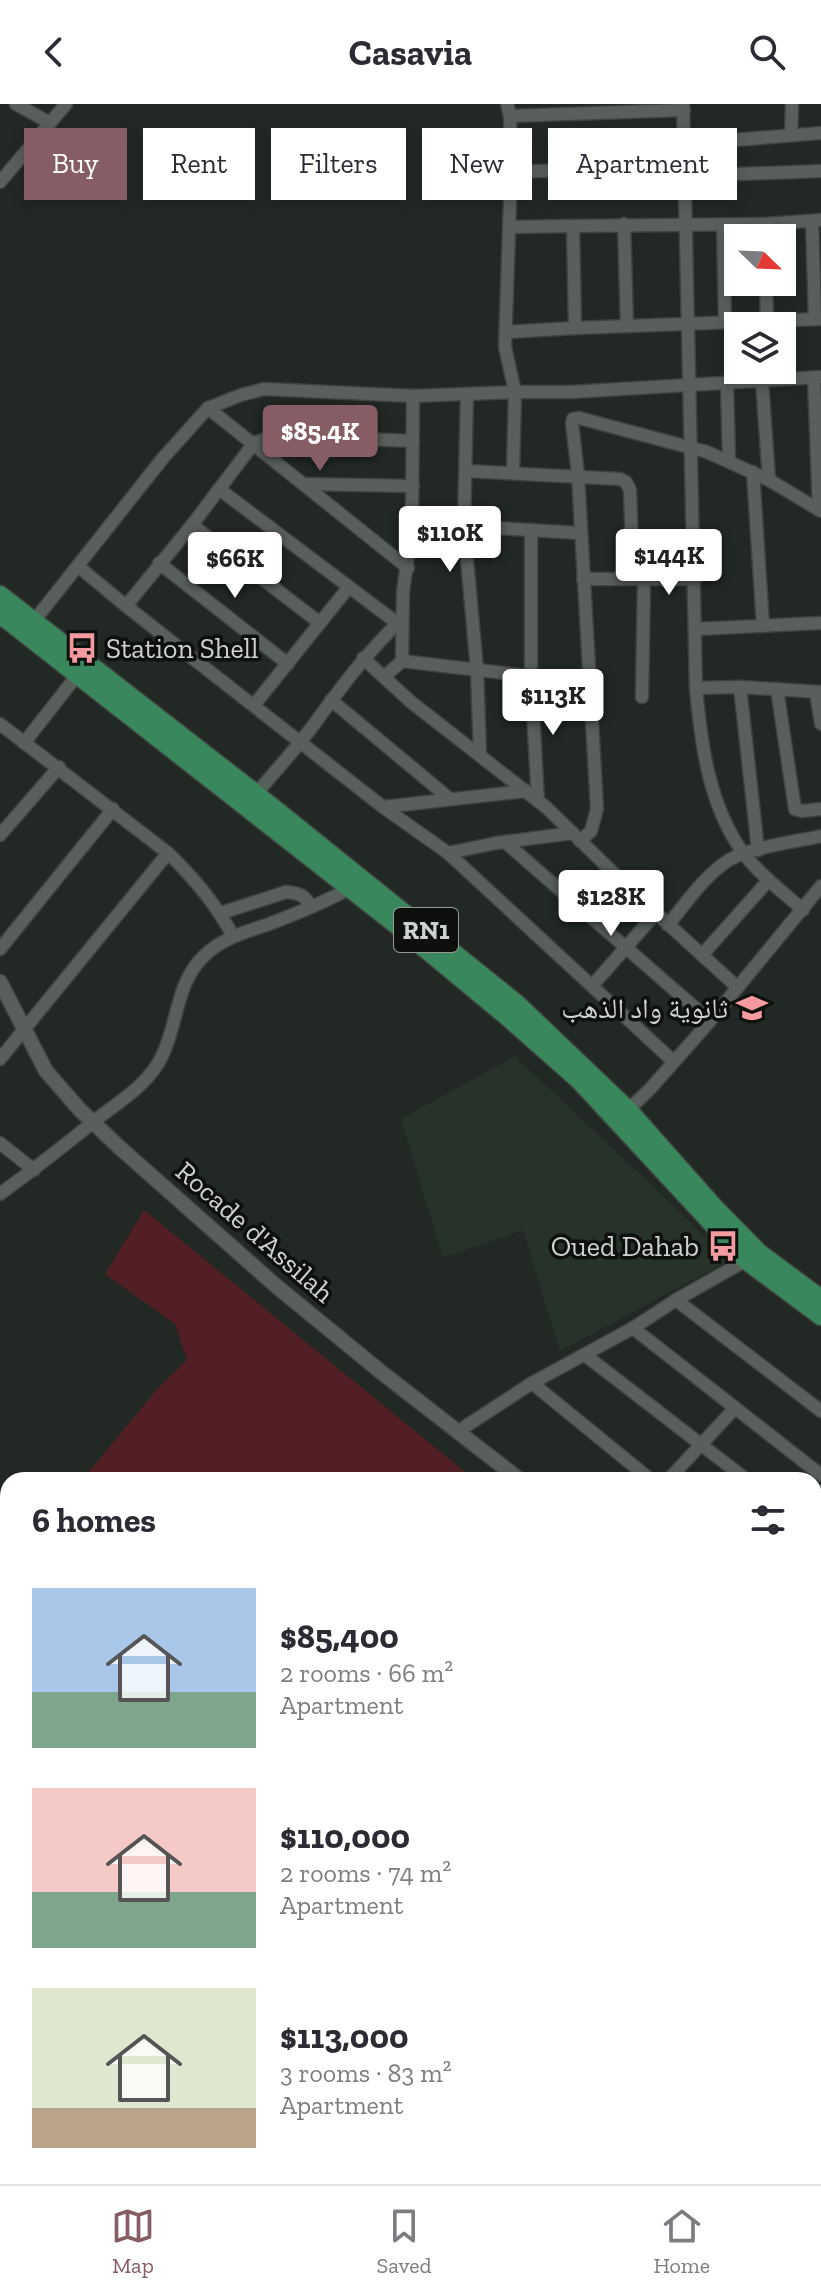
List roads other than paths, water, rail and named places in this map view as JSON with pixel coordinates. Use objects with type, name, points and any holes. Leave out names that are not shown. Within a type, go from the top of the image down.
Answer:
[{"type":"main road","name":"RN1","points":[[0,595],[256,794],[334,859],[432,954],[622,1115],[753,1257],[821,1316]]},
{"type":"main road","name":"RN1","points":[[0,614],[357,884]]},
{"type":"main road","name":"RN1","points":[[753,1257],[821,1299]]},
{"type":"street","points":[[16,104],[50,123]]},
{"type":"street","points":[[0,182],[66,104]]},
{"type":"street","points":[[791,135],[792,104]]},
{"type":"street","points":[[508,110],[684,107],[685,128]]},
{"type":"street","points":[[737,140],[821,133]]},
{"type":"street","points":[[737,171],[821,171]]},
{"type":"street","points":[[510,200],[506,332],[507,363],[515,392],[513,473]]},
{"type":"street","points":[[686,200],[696,688],[704,758],[721,812],[744,854],[803,910]]},
{"type":"street","points":[[766,224],[816,220],[818,319],[796,320]]},
{"type":"street","points":[[624,224],[627,326]]},
{"type":"street","points":[[510,227],[723,225],[725,312]]},
{"type":"street","points":[[573,226],[575,328]]},
{"type":"street","points":[[506,332],[724,322]]},
{"type":"street","points":[[796,379],[818,377],[820,510]]},
{"type":"street","points":[[34,621],[163,458],[208,408],[241,395],[264,389],[413,396],[724,384]]},
{"type":"street","points":[[727,384],[729,461]]},
{"type":"street","points":[[762,384],[769,480]]},
{"type":"street","points":[[467,394],[464,526],[477,670],[480,754]]},
{"type":"street","points":[[402,661],[399,621],[412,526],[413,396]]},
{"type":"street","points":[[208,408],[408,568]]},
{"type":"street","points":[[448,853],[505,842],[576,837],[591,831],[597,809],[573,419],[579,418],[729,461],[820,510]]},
{"type":"street","points":[[126,606],[254,443],[271,437],[293,436],[413,441]]},
{"type":"street","points":[[466,471],[578,475],[626,482],[630,490],[638,578],[642,697]]},
{"type":"street","points":[[753,472],[763,626]]},
{"type":"street","points":[[305,484],[413,486]]},
{"type":"street","points":[[219,489],[348,588],[399,621]]},
{"type":"street","points":[[192,525],[320,623]]},
{"type":"street","points":[[412,526],[579,533]]},
{"type":"street","points":[[531,530],[531,676],[538,801]]},
{"type":"street","points":[[159,563],[288,664]]},
{"type":"street","points":[[79,567],[383,807],[448,853],[673,1061]]},
{"type":"street","points":[[583,579],[695,579]]},
{"type":"street","points":[[254,705],[348,588]]},
{"type":"street","points":[[256,794],[300,742],[363,658],[399,621]]},
{"type":"street","points":[[696,629],[821,623]]},
{"type":"street","points":[[363,658],[411,702],[538,801],[737,987]]},
{"type":"street","points":[[384,677],[402,661],[589,683]]},
{"type":"street","points":[[24,743],[78,674]]},
{"type":"street","points":[[696,688],[740,687],[818,692],[821,724]]},
{"type":"street","points":[[740,687],[758,850]]},
{"type":"street","points":[[777,689],[795,809],[821,809]]},
{"type":"street","points":[[331,700],[450,799]]},
{"type":"street","points":[[0,724],[168,853],[188,872],[221,913],[233,936]]},
{"type":"street","points":[[0,835],[59,767]]},
{"type":"street","points":[[383,807],[526,791]]},
{"type":"street","points":[[0,949],[113,809]]},
{"type":"street","points":[[668,925],[698,889],[728,861],[758,850],[821,836]]},
{"type":"street","points":[[505,842],[710,1021]]},
{"type":"street","points":[[0,1059],[168,853]]},
{"type":"street","points":[[702,955],[769,880]]},
{"type":"street","points":[[0,1194],[139,1086],[151,1073],[162,1056],[183,990],[203,956],[233,936],[311,907],[357,884]]},
{"type":"street","points":[[622,1115],[710,1021],[821,886]]},
{"type":"street","points":[[221,913],[286,892],[304,896],[311,907]]},
{"type":"street","points":[[592,986],[656,913]]},
{"type":"street","name":"Rocade d'Assilah","points":[[0,982],[46,1071],[93,1122],[188,1211],[275,1285],[510,1472]]},
{"type":"street","points":[[0,1143],[34,1170]]},
{"type":"street","points":[[457,1432],[532,1383],[753,1257]]},
{"type":"street","points":[[676,1300],[821,1411]]},
{"type":"street","points":[[633,1328],[817,1472]]},
{"type":"street","points":[[585,1355],[737,1472]]},
{"type":"street","points":[[532,1383],[641,1472]]},
{"type":"street","points":[[676,1472],[735,1408]]},
{"type":"place","name":"Station Shell","points":[[82,648]]},
{"type":"place","name":"ثانوية واد الذهب","points":[[752,1008]]},
{"type":"place","name":"Oued Dahab","points":[[723,1246]]}]
